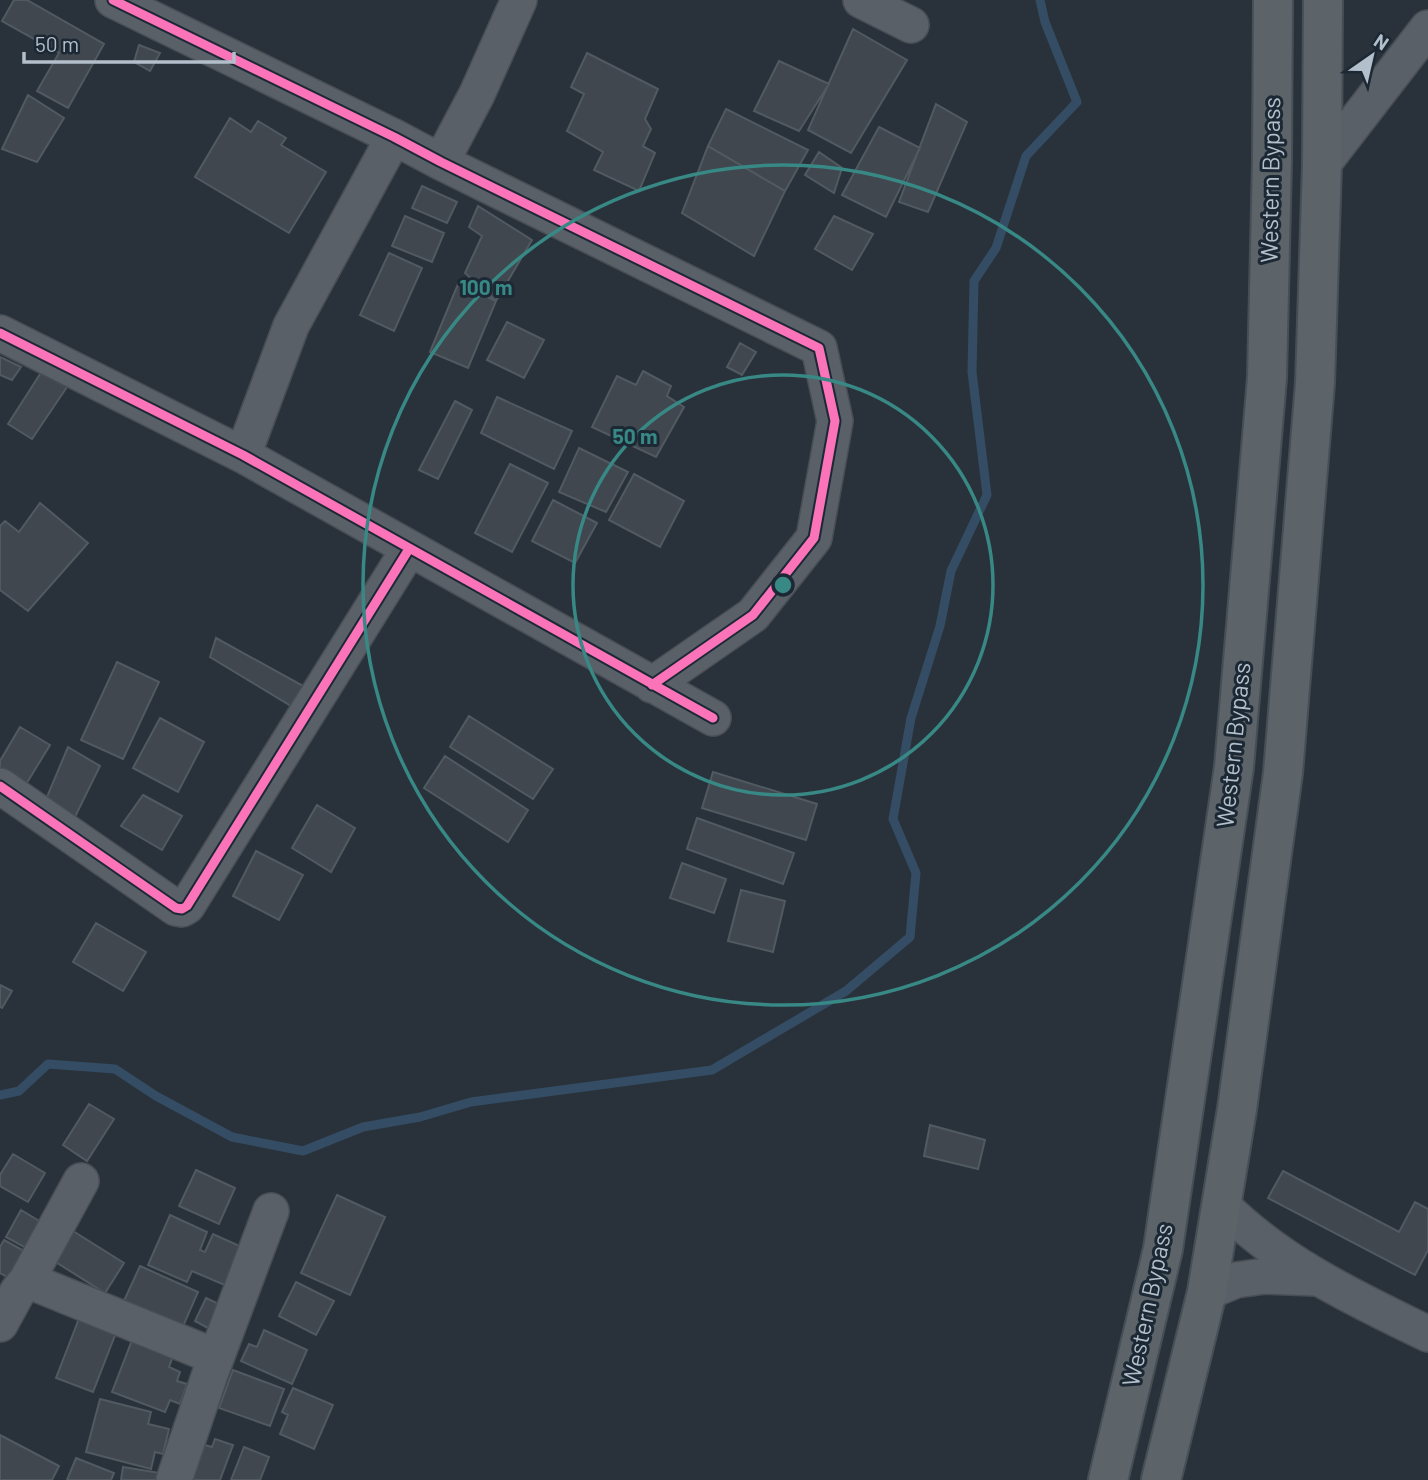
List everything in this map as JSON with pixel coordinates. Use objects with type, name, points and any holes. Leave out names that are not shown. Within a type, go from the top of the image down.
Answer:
[{"type":"main road","name":"Western Bypass","points":[[1108,1480],[1163,1249],[1234,767],[1267,379],[1273,0]]},
{"type":"main road","name":"Western Bypass","points":[[1161,1480],[1207,1292],[1237,1109],[1283,773],[1315,383],[1322,165],[1323,0]]},
{"type":"street","points":[[113,0],[394,136],[441,162],[819,348],[835,421],[814,538],[753,615],[652,685]]},
{"type":"street","points":[[441,162],[477,94],[519,0]]},
{"type":"street","points":[[861,0],[911,25]]},
{"type":"street","points":[[1322,165],[1428,28]]},
{"type":"street","points":[[243,455],[292,326],[394,136]]},
{"type":"street","points":[[0,333],[243,455],[713,718]]},
{"type":"street","points":[[0,786],[176,908],[182,909],[187,906],[409,549]]},
{"type":"street","points":[[0,1324],[81,1181]]},
{"type":"street","points":[[1221,1204],[1262,1242],[1317,1278],[1428,1334]]},
{"type":"street","points":[[174,1480],[216,1357],[271,1211]]},
{"type":"street","points":[[1207,1292],[1236,1280],[1265,1276],[1317,1278]]},
{"type":"street","points":[[27,1280],[216,1357]]},
{"type":"building","points":[[14,0],[27,0],[104,44],[68,108],[37,91],[59,53],[2,21]]},
{"type":"building","points":[[853,29],[907,60],[851,153],[808,130]]},
{"type":"building","points":[[139,45],[160,53],[150,71],[134,62]]},
{"type":"building","points":[[587,53],[658,89],[645,119],[651,129],[643,146],[655,153],[639,191],[594,170],[603,152],[567,131],[584,94],[571,87]]},
{"type":"building","points":[[779,61],[829,84],[799,131],[754,111]]},
{"type":"building","points":[[28,95],[64,118],[37,162],[2,149]]},
{"type":"building","points":[[936,104],[967,122],[928,212],[899,202]]},
{"type":"building","points":[[726,109],[808,150],[785,191],[708,146]]},
{"type":"building","points":[[230,118],[251,132],[258,121],[286,138],[281,145],[326,172],[289,233],[195,177]]},
{"type":"building","points":[[879,127],[920,148],[886,217],[842,195]]},
{"type":"building","points":[[708,146],[785,191],[754,256],[682,213]]},
{"type":"building","points":[[819,152],[842,168],[834,193],[805,175]]},
{"type":"building","points":[[422,186],[457,202],[447,223],[412,208]]},
{"type":"building","points":[[478,206],[532,240],[496,301],[465,273],[482,236],[469,227]]},
{"type":"building","points":[[405,216],[444,233],[432,262],[392,246]]},
{"type":"building","points":[[834,216],[873,234],[852,270],[815,249]]},
{"type":"building","points":[[389,253],[422,268],[394,331],[360,315]]},
{"type":"building","points":[[458,284],[496,301],[468,368],[430,352]]},
{"type":"building","points":[[507,322],[544,340],[524,378],[487,360]]},
{"type":"building","points":[[740,343],[756,352],[742,375],[727,367]]},
{"type":"building","points":[[0,357],[21,367],[12,380],[0,375]]},
{"type":"building","points":[[42,371],[69,384],[32,439],[8,424]]},
{"type":"building","points":[[643,371],[671,386],[667,396],[684,407],[656,457],[592,427],[617,376],[636,385]]},
{"type":"building","points":[[497,397],[572,431],[554,469],[481,433]]},
{"type":"building","points":[[455,401],[472,410],[438,479],[419,470]]},
{"type":"building","points":[[579,448],[628,472],[606,512],[559,492]]},
{"type":"building","points":[[510,464],[548,483],[512,552],[475,533]]},
{"type":"building","points":[[634,474],[684,501],[660,547],[609,520]]},
{"type":"building","points":[[553,500],[597,523],[575,563],[532,541]]},
{"type":"building","points":[[40,503],[88,543],[28,611],[0,590],[0,526],[5,521],[19,532]]},
{"type":"building","points":[[216,638],[305,687],[296,709],[210,657]]},
{"type":"building","points":[[117,662],[159,682],[123,759],[81,740]]},
{"type":"building","points":[[469,716],[553,769],[533,799],[450,747]]},
{"type":"building","points":[[160,718],[204,742],[178,792],[133,768]]},
{"type":"building","points":[[20,727],[50,745],[25,786],[0,771],[0,761]]},
{"type":"building","points":[[68,747],[100,766],[70,827],[41,811]]},
{"type":"building","points":[[445,756],[528,810],[508,842],[424,788]]},
{"type":"building","points":[[713,772],[817,804],[806,840],[702,808]]},
{"type":"building","points":[[143,795],[182,816],[162,850],[121,826]]},
{"type":"building","points":[[317,805],[355,828],[331,872],[292,848]]},
{"type":"building","points":[[697,818],[794,853],[783,884],[687,849]]},
{"type":"building","points":[[256,851],[303,875],[279,920],[233,896]]},
{"type":"building","points":[[682,863],[726,879],[714,913],[670,898]]},
{"type":"building","points":[[741,890],[785,901],[773,952],[728,941]]},
{"type":"building","points":[[96,923],[146,952],[123,991],[73,962]]},
{"type":"building","points":[[0,985],[12,991],[2,1008],[0,1007]]},
{"type":"building","points":[[89,1104],[114,1119],[87,1161],[63,1145]]},
{"type":"building","points":[[930,1125],[985,1140],[978,1169],[924,1156]]},
{"type":"building","points":[[13,1154],[45,1173],[28,1202],[0,1186],[0,1175]]},
{"type":"building","points":[[196,1170],[235,1188],[219,1224],[179,1206]]},
{"type":"building","points":[[1283,1171],[1399,1232],[1415,1202],[1428,1209],[1428,1250],[1415,1275],[1268,1198]]},
{"type":"building","points":[[337,1195],[385,1217],[350,1295],[301,1273]]},
{"type":"building","points":[[21,1210],[41,1222],[26,1248],[6,1237]]},
{"type":"building","points":[[170,1215],[207,1232],[200,1250],[205,1252],[213,1234],[244,1248],[227,1286],[192,1271],[187,1282],[148,1265]]},
{"type":"building","points":[[73,1231],[124,1263],[105,1293],[54,1261]]},
{"type":"building","points":[[4,1240],[24,1251],[9,1278],[0,1273],[0,1247]]},
{"type":"building","points":[[140,1266],[198,1292],[181,1331],[122,1305]]},
{"type":"building","points":[[296,1282],[334,1301],[316,1335],[279,1316]]},
{"type":"building","points":[[206,1298],[219,1304],[208,1328],[195,1321]]},
{"type":"building","points":[[80,1316],[117,1330],[93,1392],[56,1378]]},
{"type":"building","points":[[264,1330],[307,1350],[292,1384],[241,1361],[249,1344],[257,1347]]},
{"type":"building","points":[[134,1335],[175,1351],[169,1367],[180,1372],[177,1381],[187,1384],[180,1404],[170,1400],[165,1412],[112,1392]]},
{"type":"building","points":[[233,1370],[284,1389],[270,1426],[219,1408]]},
{"type":"building","points":[[293,1388],[333,1405],[314,1449],[280,1434],[288,1415],[282,1412]]},
{"type":"building","points":[[100,1399],[151,1412],[148,1424],[169,1429],[163,1454],[155,1452],[151,1469],[86,1452]]},
{"type":"building","points":[[0,1435],[59,1466],[52,1480],[0,1480]]},
{"type":"building","points":[[215,1439],[233,1445],[220,1480],[192,1480],[205,1445],[212,1447]]},
{"type":"building","points":[[244,1447],[269,1457],[260,1480],[231,1480]]},
{"type":"building","points":[[76,1458],[114,1473],[111,1480],[67,1480]]},
{"type":"building","points":[[123,1467],[166,1474],[165,1480],[121,1480]]},
{"type":"waterway","points":[[0,1095],[19,1091],[48,1064],[115,1069],[156,1096],[232,1137],[303,1151],[363,1127],[420,1117],[471,1102],[712,1070],[846,991],[910,937],[916,873],[893,819],[911,718],[940,626],[951,571],[987,495],[972,372],[974,281],[996,248],[1026,156],[1077,102],[1045,22],[1040,0]]},
{"type":"cycle path","points":[[113,0],[819,348],[835,421],[814,538],[753,615],[652,685]]},
{"type":"cycle path","points":[[0,333],[243,455],[713,718]]},
{"type":"cycle path","points":[[0,786],[176,908],[182,909],[187,906],[409,549]]}]
